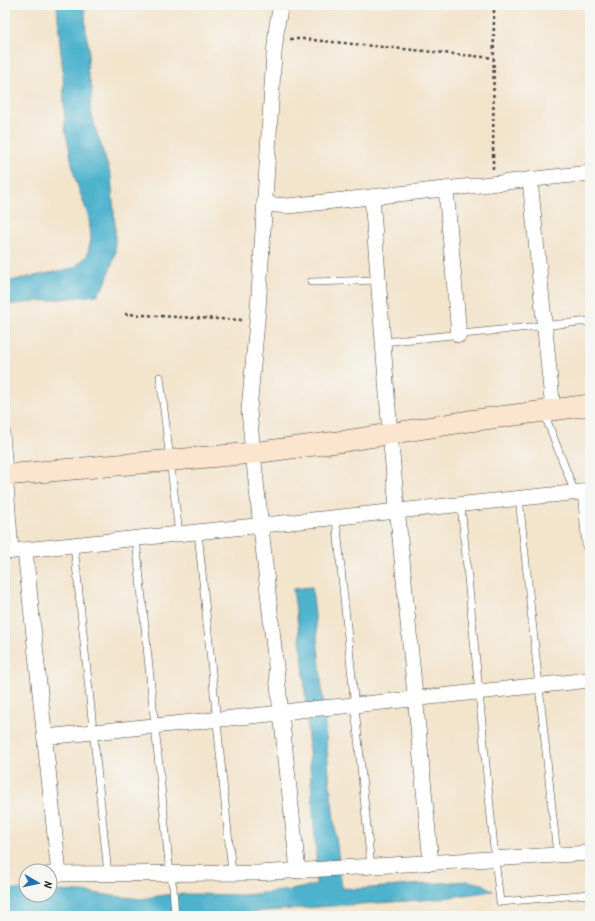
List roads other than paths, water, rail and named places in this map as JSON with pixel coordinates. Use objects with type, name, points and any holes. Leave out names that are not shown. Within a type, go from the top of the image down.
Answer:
[{"type":"street","points":[[281,5],[277,25],[257,320],[249,410],[250,433],[254,453],[281,713],[303,870]]},
{"type":"street","points":[[265,204],[288,206],[590,173]]},
{"type":"street","points":[[530,180],[544,327],[548,411]]},
{"type":"street","points":[[446,189],[459,335]]},
{"type":"street","points":[[372,197],[390,434],[431,863]]},
{"type":"street","points":[[7,475],[254,453],[345,441],[469,421],[590,405]]},
{"type":"street","points":[[54,863],[45,737],[15,551],[583,492],[590,546]]},
{"type":"street","points":[[45,737],[590,680]]},
{"type":"street","points":[[58,874],[108,874],[171,880],[232,873],[371,867],[590,853]]},
{"type":"lane","points":[[311,282],[378,280]]},
{"type":"lane","points":[[383,342],[590,322]]},
{"type":"lane","points":[[160,377],[179,534]]},
{"type":"lane","points":[[548,411],[583,492]]},
{"type":"lane","points":[[5,420],[7,475],[15,551]]},
{"type":"lane","points":[[519,498],[557,855]]},
{"type":"lane","points":[[460,505],[500,902],[590,894]]},
{"type":"lane","points":[[336,518],[371,867]]},
{"type":"lane","points":[[198,532],[232,873]]},
{"type":"lane","points":[[136,539],[175,916]]},
{"type":"lane","points":[[74,545],[108,874]]},
{"type":"water","points":[[57,5],[82,5],[85,11],[86,34],[89,48],[87,70],[92,89],[90,108],[111,176],[115,226],[115,254],[105,285],[97,295],[5,305],[5,282],[74,268],[87,256],[91,239],[89,218],[75,178],[65,128],[63,71]]},
{"type":"water","points":[[312,587],[330,786],[342,888],[357,889],[467,881],[483,884],[493,891],[436,899],[209,916],[14,916],[12,914],[5,914],[5,890],[7,889],[18,890],[18,903],[58,903],[58,891],[82,892],[141,899],[164,895],[187,894],[245,895],[291,890],[316,885],[316,856],[303,661],[293,589]]}]
